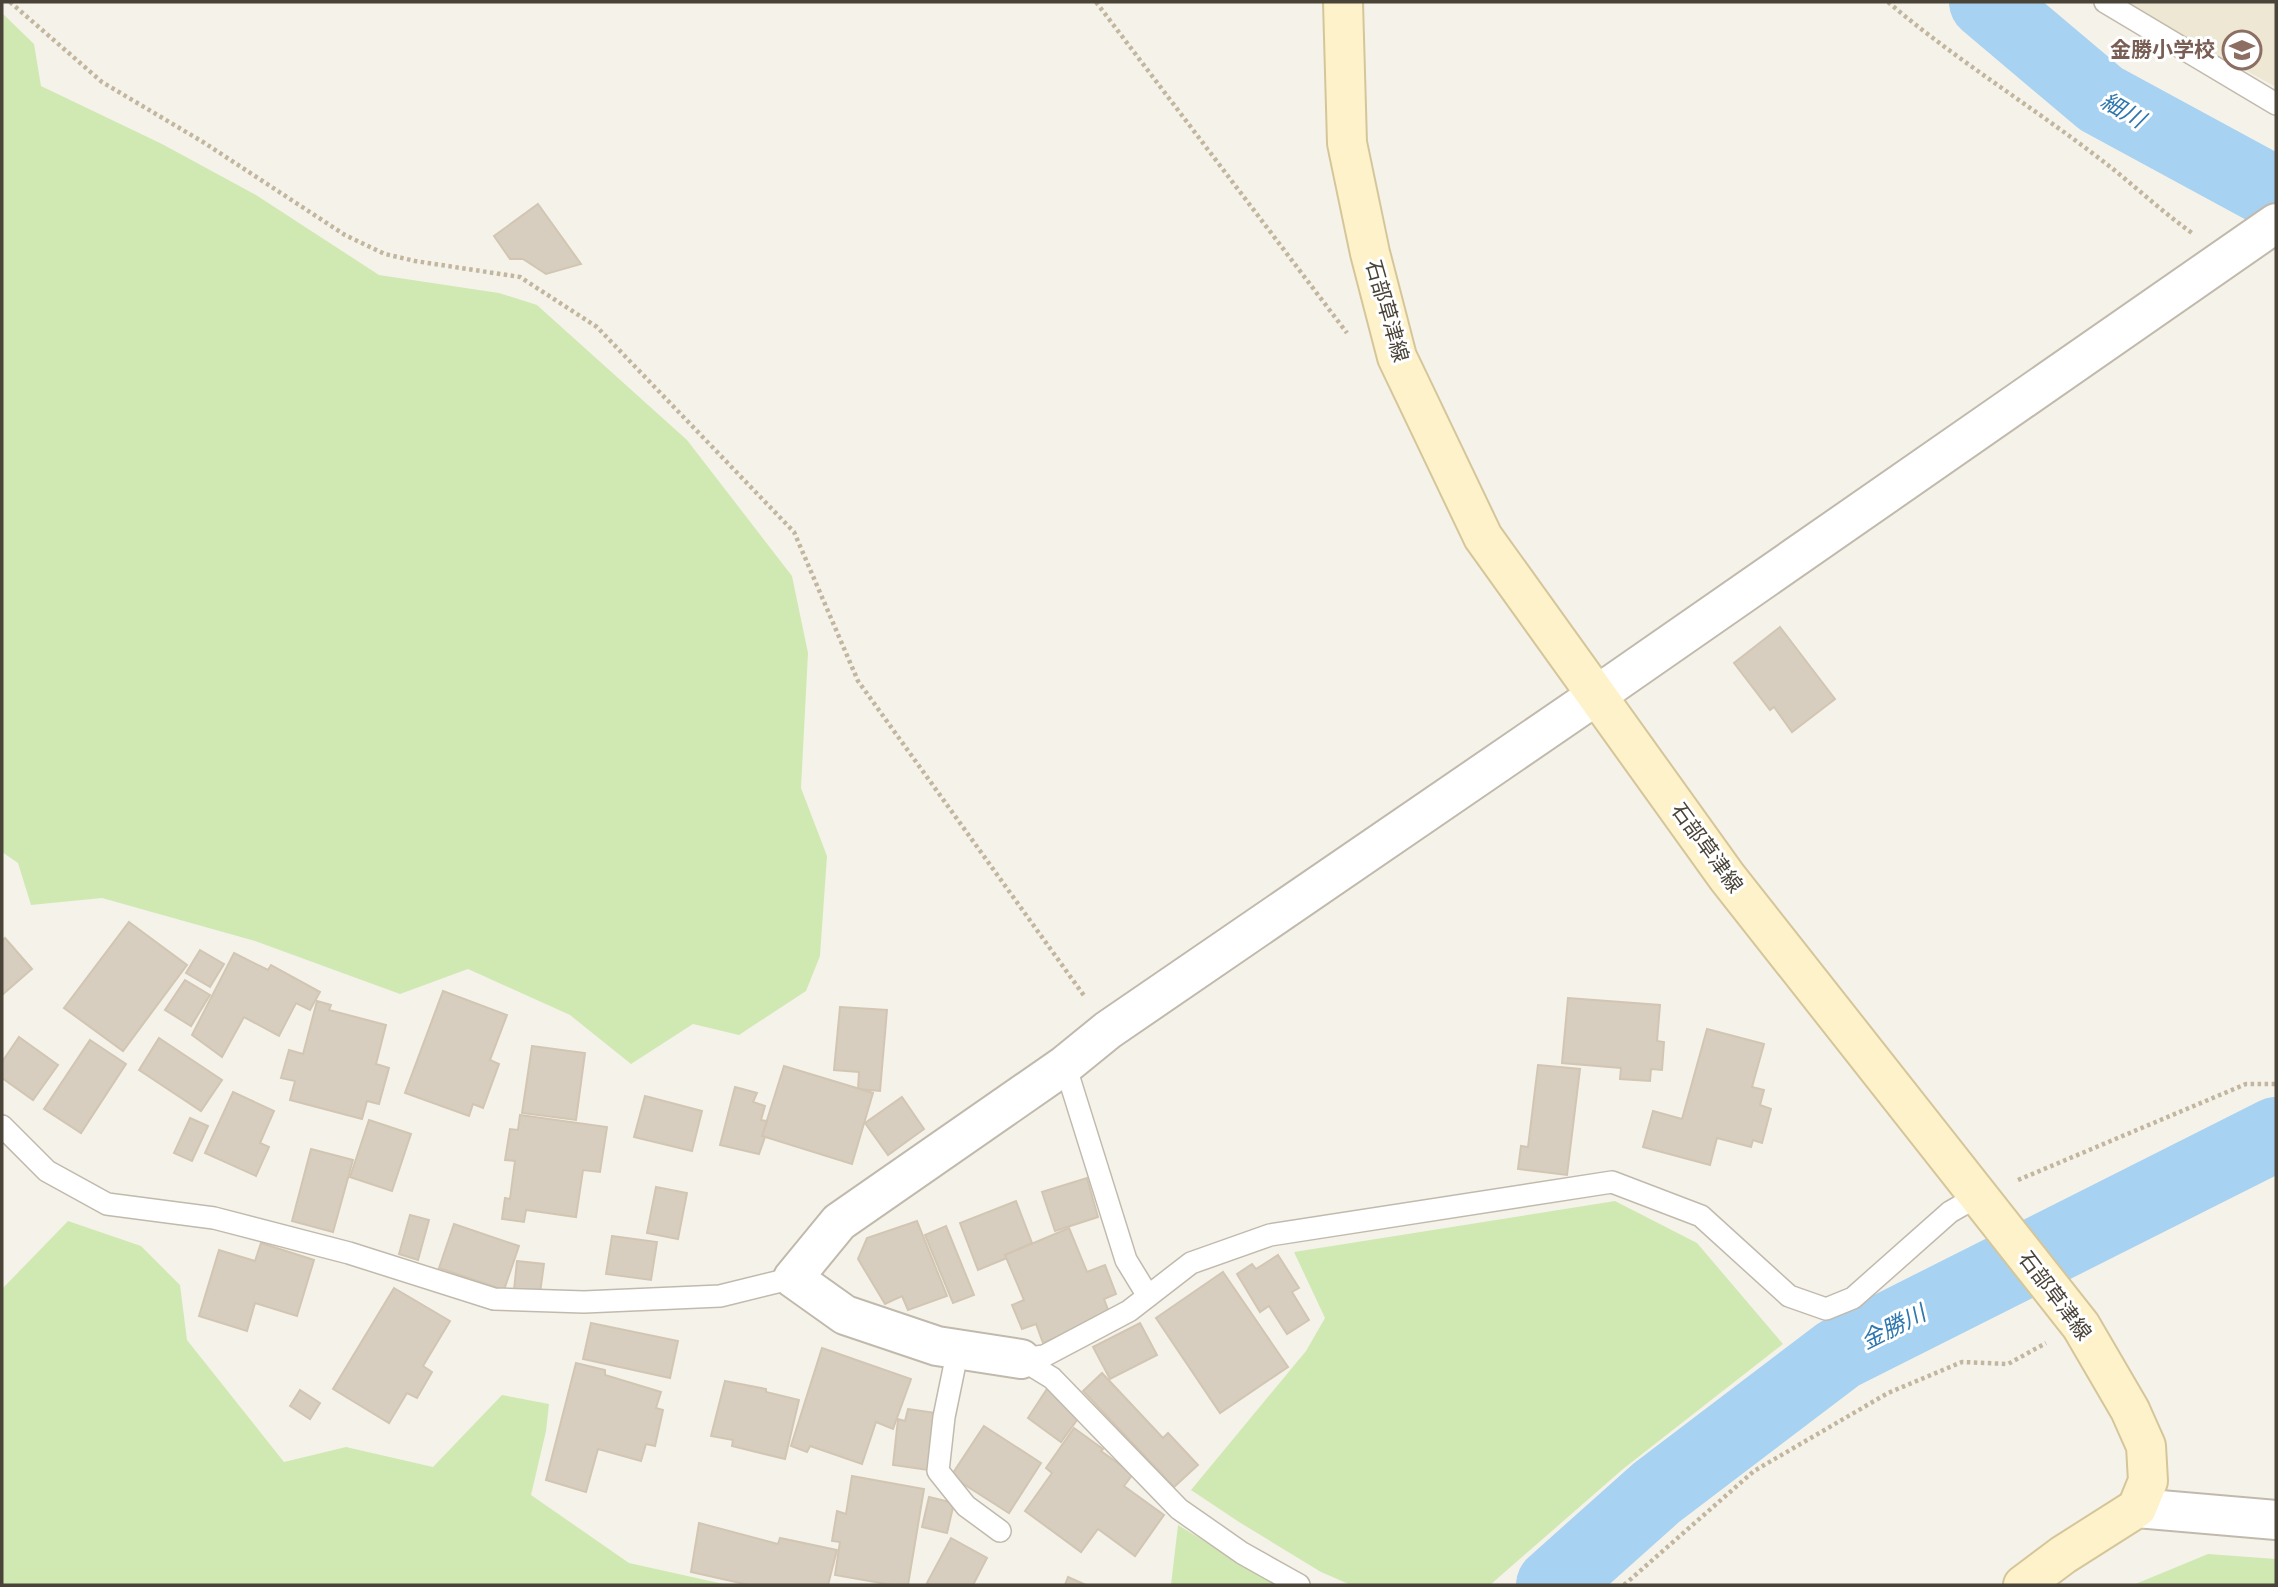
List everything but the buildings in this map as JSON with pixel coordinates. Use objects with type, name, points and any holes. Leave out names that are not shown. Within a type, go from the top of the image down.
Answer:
[{"type":"main road","name":"石部草津線","points":[[1343,2],[1347,143],[1370,253],[1398,357],[1483,537],[1727,877],[2081,1326],[2130,1410],[2146,1446],[2148,1481],[2137,1508]]},
{"type":"main road","points":[[2023,1585],[2063,1555],[2137,1508]]},
{"type":"street","points":[[1021,1359],[937,1346],[845,1315],[793,1278],[839,1223],[1065,1065],[1108,1030],[1597,695],[2276,223]]},
{"type":"street","points":[[2137,1508],[2276,1520]]},
{"type":"lane","points":[[2105,2],[2276,104]]},
{"type":"lane","points":[[1065,1065],[1126,1260],[1148,1296]]},
{"type":"lane","points":[[2,1126],[47,1171],[107,1204],[214,1218],[349,1253],[494,1299],[584,1302],[720,1296],[793,1278]]},
{"type":"lane","points":[[1021,1359],[1044,1356],[1129,1311],[1191,1263],[1270,1235],[1612,1182],[1701,1216],[1789,1296],[1826,1309],[1853,1298],[1950,1212],[1985,1205]]},
{"type":"lane","points":[[958,1349],[944,1417],[938,1471],[966,1506],[1000,1531]]},
{"type":"lane","points":[[1021,1359],[1052,1378],[1179,1509],[1242,1553],[1299,1585]]},
{"type":"path","points":[[10,2],[102,82],[204,142],[345,234],[385,254],[520,277],[597,327],[794,531],[858,681],[1108,1030]]},
{"type":"path","points":[[1096,2],[1348,335]]},
{"type":"path","points":[[1888,2],[1927,35],[2105,163],[2171,218],[2235,251]]},
{"type":"path","points":[[1985,1205],[2246,1084],[2276,1084]]},
{"type":"path","points":[[1624,1585],[1754,1471],[1888,1393],[1962,1362],[2008,1364],[2081,1326]]},
{"type":"shaded area","name":"金勝小学校","points":[[2125,2],[2276,2],[2276,87],[2140,13]]},
{"type":"green space","points":[[2,13],[34,44],[41,86],[162,144],[256,195],[379,275],[499,293],[537,305],[687,440],[792,576],[808,653],[801,788],[827,856],[820,956],[806,991],[739,1035],[693,1024],[631,1064],[570,1015],[468,969],[400,994],[255,941],[102,898],[31,905],[18,863],[2,852]]},
{"type":"green space","points":[[1615,1201],[1697,1243],[1783,1344],[1623,1469],[1490,1585],[1351,1585],[1321,1572],[1191,1490],[1306,1351],[1325,1318],[1294,1252]]},
{"type":"green space","points":[[68,1221],[141,1246],[180,1285],[187,1340],[284,1462],[346,1447],[433,1467],[502,1395],[549,1404],[546,1431],[531,1495],[629,1563],[728,1585],[2,1585],[2,1289]]},
{"type":"green space","points":[[1178,1525],[1276,1585],[1171,1585]]},
{"type":"green space","points":[[2208,1554],[2276,1559],[2276,1585],[2133,1585]]},
{"type":"waterway","name":"細川","points":[[1986,2],[2101,99],[2276,194]]},
{"type":"waterway","name":"金勝川","points":[[1553,1585],[1656,1493],[1839,1354],[2276,1134]]},
{"type":"place","name":"金勝小学校","points":[[2242,50]]}]
